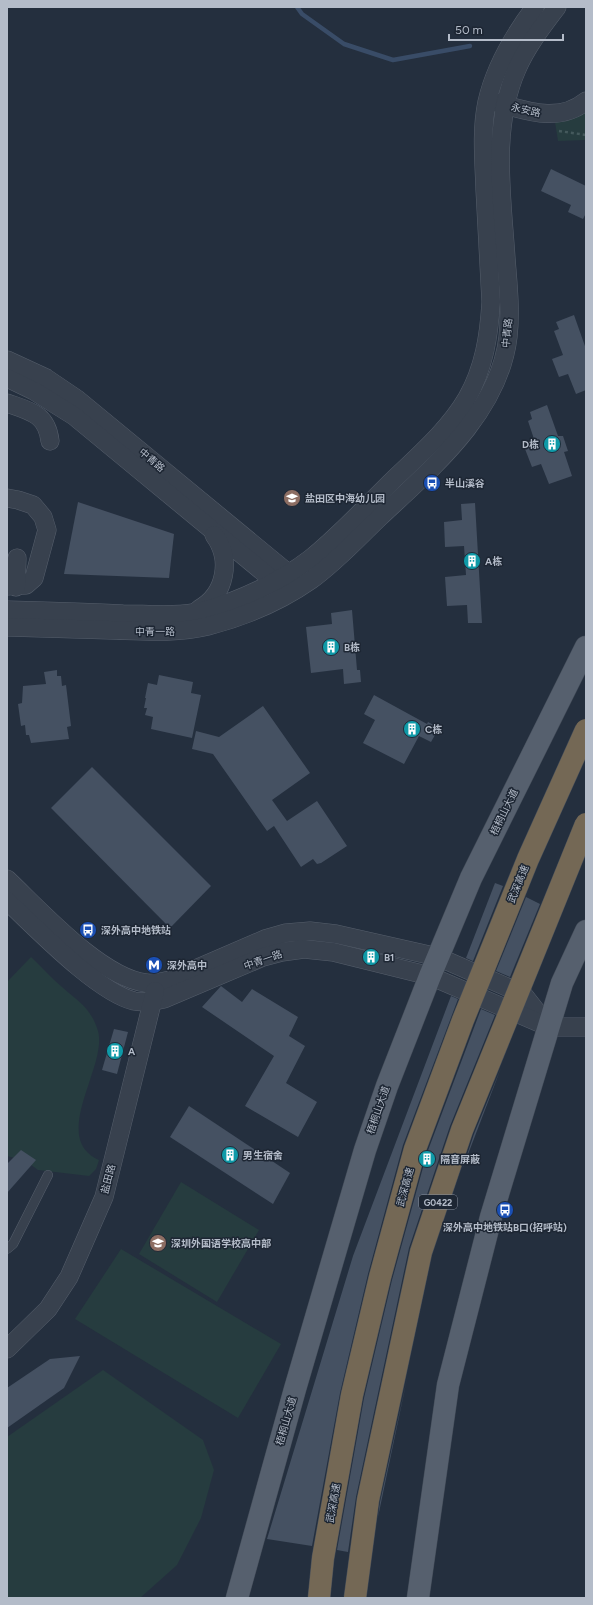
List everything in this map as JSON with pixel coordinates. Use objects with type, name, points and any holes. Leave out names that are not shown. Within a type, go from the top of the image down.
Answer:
[{"type":"highway","name":"武深高速","points":[[319,1598],[323,1558],[352,1395],[380,1277],[415,1149],[463,1020],[522,873],[586,730]]},
{"type":"highway","name":"G0422","points":[[355,1598],[368,1500],[422,1252],[462,1130],[586,824]]},
{"type":"main road","name":"梧桐山大道","points":[[237,1598],[295,1389],[367,1144],[387,1086],[471,878],[586,647]]},
{"type":"main road","points":[[418,1598],[448,1385],[491,1216],[562,983],[586,931]]},
{"type":"street","name":"中青路","points":[[286,581],[324,547],[430,443],[466,400],[477,375],[486,345],[491,302],[484,155],[484,124],[488,100],[506,50],[521,25],[535,7]]},
{"type":"street","name":"中青路","points":[[7,378],[34,391],[74,416],[208,527],[286,581],[310,581],[338,557],[449,450],[478,412],[494,383],[505,353],[509,324],[501,170],[502,128],[505,105],[514,77],[524,56],[557,7]]},
{"type":"street","name":"永安路","points":[[488,100],[536,113],[553,114],[573,109],[586,101]]},
{"type":"street","name":"中青路","points":[[7,360],[46,378],[77,399],[286,581]]},
{"type":"street","points":[[7,404],[31,411],[38,416],[46,423],[49,430],[50,441]]},
{"type":"street","points":[[7,498],[33,505],[43,517],[47,526],[35,574],[29,584],[12,586],[17,558]]},
{"type":"street","points":[[185,614],[200,609],[212,600],[223,580],[224,567],[222,552],[217,539],[208,527]]},
{"type":"street","name":"中青一路","points":[[7,610],[185,614],[219,606],[286,581]]},
{"type":"street","name":"中青一路","points":[[7,627],[176,632],[223,622],[253,610],[286,581]]},
{"type":"street","name":"中青一路","points":[[7,879],[66,935],[112,971],[136,981],[156,983],[185,974],[265,939],[286,932],[310,931],[336,934],[434,967]]},
{"type":"street","name":"中青一路","points":[[7,901],[52,943],[105,986],[119,995],[134,1001],[153,1002],[178,995],[264,957],[282,952],[304,949],[434,967]]},
{"type":"street","points":[[434,967],[523,994],[549,1027],[586,1027]]},
{"type":"street","name":"盐田路","points":[[7,1349],[48,1309],[69,1277],[104,1197],[153,1002],[156,983]]},
{"type":"lane","points":[[7,1250],[13,1244],[48,1175]]},
{"type":"green space","points":[[586,102],[586,140],[558,141],[554,116]]},
{"type":"green space","points":[[31,957],[54,980],[84,1006],[92,1017],[98,1031],[99,1046],[79,1119],[79,1135],[85,1150],[99,1160],[96,1169],[89,1176],[38,1170],[26,1161],[7,1156],[7,982]]},
{"type":"green space","points":[[181,1182],[259,1230],[217,1302],[139,1254]]},
{"type":"green space","points":[[121,1249],[281,1344],[238,1418],[75,1319]]},
{"type":"green space","points":[[103,1370],[203,1440],[214,1470],[201,1518],[177,1565],[140,1598],[7,1598],[7,1437]]},
{"type":"building","points":[[551,169],[586,186],[586,213],[583,219],[568,212],[571,205],[541,191]]},
{"type":"building","points":[[574,315],[586,349],[586,390],[576,394],[568,374],[559,377],[552,359],[563,355],[554,331],[559,329],[556,322]]},
{"type":"building","name":"D栋","points":[[547,405],[558,436],[563,436],[568,451],[564,452],[572,476],[549,484],[541,464],[532,467],[525,449],[536,445],[528,421],[532,419],[530,412]]},
{"type":"building","points":[[78,502],[174,534],[169,578],[64,574]]},
{"type":"building","name":"A栋","points":[[475,503],[482,623],[468,623],[467,605],[447,606],[445,577],[466,575],[464,546],[445,547],[444,522],[462,520],[461,504]]},
{"type":"building","name":"B栋","points":[[352,610],[357,670],[360,670],[361,682],[344,684],[343,669],[311,673],[306,627],[332,624],[331,613]]},
{"type":"building","points":[[57,670],[57,676],[61,676],[62,686],[66,685],[71,726],[67,727],[69,739],[31,743],[29,735],[26,735],[25,725],[21,726],[18,704],[22,703],[23,686],[46,684],[44,672]]},
{"type":"building","points":[[159,675],[193,682],[191,693],[201,695],[192,738],[151,729],[153,717],[145,715],[147,708],[144,708],[145,698],[148,683],[157,685]]},
{"type":"building","name":"C栋","points":[[374,695],[427,724],[428,722],[439,728],[431,742],[419,736],[404,764],[363,743],[375,720],[364,714]]},
{"type":"building","points":[[263,706],[310,773],[272,800],[287,821],[317,801],[347,846],[321,863],[317,864],[313,859],[301,867],[274,826],[267,831],[213,754],[192,749],[196,731],[219,737]]},
{"type":"building","points":[[92,767],[211,886],[170,928],[51,808]]},
{"type":"building","points":[[495,883],[503,886],[473,961],[466,958]]},
{"type":"building","points":[[526,897],[540,904],[510,977],[496,971]]},
{"type":"building","points":[[221,986],[242,1002],[252,989],[298,1017],[289,1036],[305,1046],[286,1083],[317,1102],[298,1137],[245,1106],[274,1056],[202,1007]]},
{"type":"building","points":[[451,996],[458,999],[403,1145],[368,1274],[340,1393],[312,1546],[267,1539],[353,1256]]},
{"type":"building","points":[[481,1009],[495,1015],[450,1126],[409,1248],[356,1497],[348,1552],[337,1550],[364,1398],[392,1280],[427,1153]]},
{"type":"building","name":"A","points":[[114,1029],[128,1032],[117,1074],[102,1070]]},
{"type":"building","points":[[501,1068],[462,1170],[474,1134]]},
{"type":"building","name":"男生宿舍","points":[[189,1106],[290,1173],[273,1204],[170,1137]]},
{"type":"building","points":[[21,1150],[36,1160],[7,1193],[7,1164]]},
{"type":"building","points":[[80,1356],[64,1388],[7,1428],[7,1388],[50,1359]]},
{"type":"building","points":[[408,1374],[378,1517],[380,1502]]},
{"type":"waterway","points":[[297,7],[302,14],[344,44],[393,60],[470,46]]},
{"type":"place","name":"D栋","points":[[552,444]]},
{"type":"place","name":"半山溪谷","points":[[432,483]]},
{"type":"place","name":"盐田区中海幼儿园","points":[[292,498]]},
{"type":"place","name":"A栋","points":[[472,561]]},
{"type":"place","name":"B栋","points":[[331,647]]},
{"type":"place","name":"C栋","points":[[412,729]]},
{"type":"place","name":"深外高中地铁站","points":[[88,930]]},
{"type":"place","name":"B1","points":[[371,957]]},
{"type":"place","name":"深外高中","points":[[154,965]]},
{"type":"place","name":"A","points":[[115,1051]]},
{"type":"place","name":"男生宿舍","points":[[230,1155]]},
{"type":"place","name":"隔音屏蔽","points":[[427,1159]]},
{"type":"place","name":"深外高中地铁站B口(招呼站)","points":[[505,1210]]},
{"type":"place","name":"深圳外国语学校高中部","points":[[158,1243]]}]
